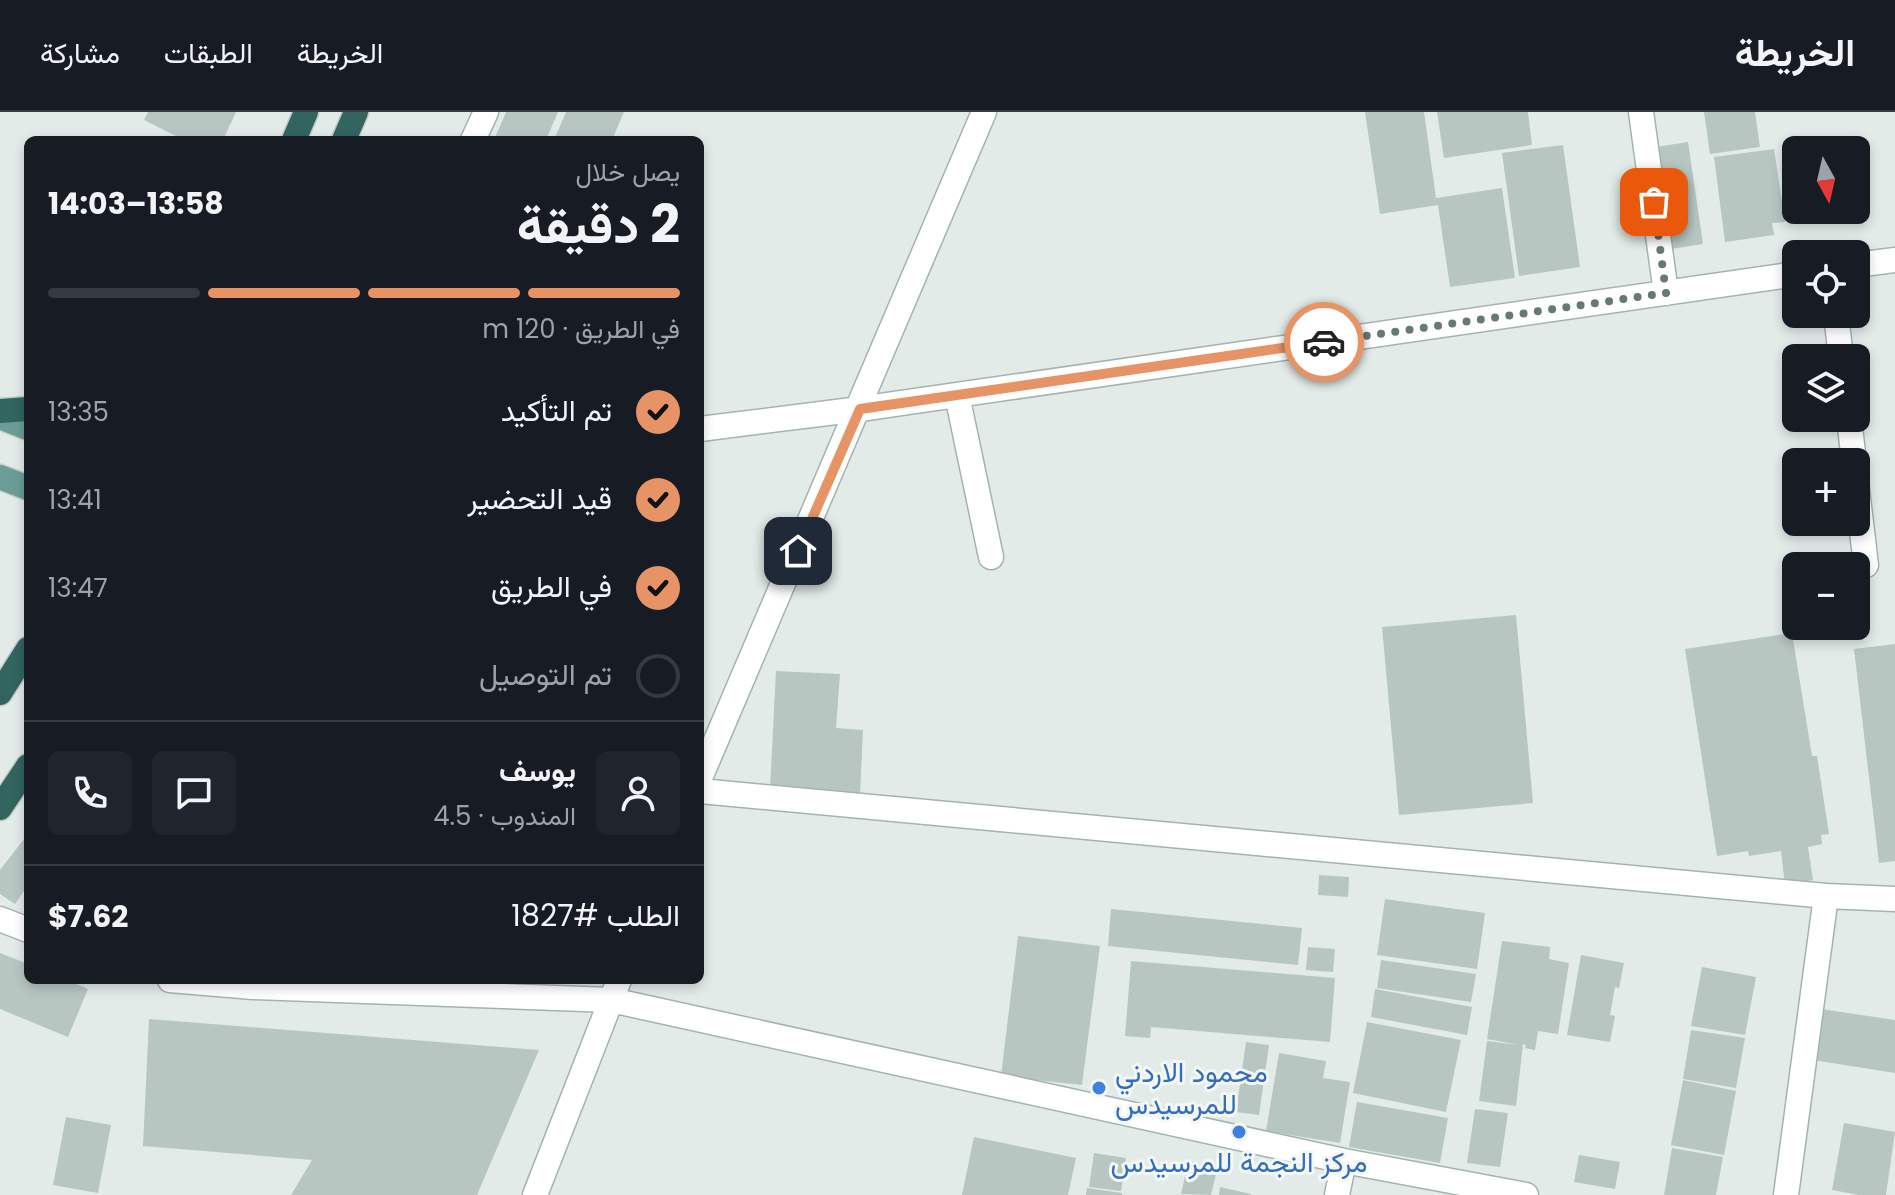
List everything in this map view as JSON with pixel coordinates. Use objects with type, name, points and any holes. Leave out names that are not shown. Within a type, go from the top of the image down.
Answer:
[{"type":"highway","points":[[296,136],[306,112]]},
{"type":"highway","points":[[346,136],[356,112]]},
{"type":"highway","points":[[0,411],[24,409]]},
{"type":"highway","points":[[0,693],[24,655]]},
{"type":"highway","points":[[0,808],[24,772]]},
{"type":"main road","points":[[0,417],[24,426]]},
{"type":"main road","points":[[0,477],[24,486]]},
{"type":"street","points":[[475,136],[486,112]]},
{"type":"street","points":[[704,769],[860,409],[984,112]]},
{"type":"street","points":[[1641,112],[1666,293]]},
{"type":"street","points":[[1870,263],[1895,260]]},
{"type":"street","points":[[704,428],[860,409],[1782,276]]},
{"type":"street","points":[[957,395],[991,557]]},
{"type":"street","points":[[704,791],[1826,896],[1895,899]]},
{"type":"street","points":[[1786,1195],[1826,896]]},
{"type":"street","points":[[0,919],[24,928]]},
{"type":"street","points":[[217,984],[253,987],[615,990],[1344,1161],[1526,1195]]},
{"type":"street","points":[[535,1195],[615,990]]},
{"type":"street","points":[[1337,1195],[1344,1161]]},
{"type":"building","points":[[148,112],[236,112],[225,136],[176,136],[144,120]]},
{"type":"building","points":[[506,112],[558,112],[548,136],[496,136]]},
{"type":"building","points":[[566,112],[624,112],[614,136],[556,136]]},
{"type":"building","points":[[1365,112],[1424,112],[1436,198],[1502,188],[1515,278],[1450,287],[1438,205],[1380,214]]},
{"type":"building","points":[[1437,112],[1528,112],[1532,145],[1444,158]]},
{"type":"building","points":[[1704,112],[1755,112],[1760,147],[1710,154]]},
{"type":"building","points":[[1688,142],[1703,244],[1671,249],[1656,147]]},
{"type":"building","points":[[1563,145],[1580,267],[1519,276],[1502,153]]},
{"type":"building","points":[[1774,149],[1782,222],[1772,223],[1774,235],[1725,242],[1714,157]]},
{"type":"building","points":[[1516,615],[1533,803],[1399,815],[1382,627]]},
{"type":"building","points":[[1782,634],[1782,640],[1793,640],[1812,756],[1817,756],[1829,834],[1821,835],[1822,844],[1808,847],[1813,880],[1785,885],[1781,851],[1749,856],[1748,851],[1717,856],[1685,649]]},
{"type":"building","points":[[1895,644],[1895,861],[1879,863],[1854,649]]},
{"type":"building","points":[[776,671],[840,674],[836,728],[863,730],[860,794],[770,789]]},
{"type":"building","points":[[24,839],[24,891],[15,904],[0,894],[0,870]]},
{"type":"building","points":[[1319,875],[1349,877],[1348,897],[1318,895]]},
{"type":"building","points":[[1385,899],[1485,913],[1477,969],[1377,955]]},
{"type":"building","points":[[1111,909],[1302,928],[1298,965],[1108,946]]},
{"type":"building","points":[[1018,936],[1100,946],[1082,1085],[1001,1076]]},
{"type":"building","points":[[1502,941],[1550,947],[1549,959],[1569,963],[1558,1034],[1538,1031],[1535,1050],[1525,1048],[1523,1044],[1516,1106],[1479,1101],[1487,1041],[1519,1045],[1487,1039]]},
{"type":"building","points":[[1308,947],[1335,949],[1333,972],[1306,970]]},
{"type":"building","points":[[0,953],[24,962],[24,984],[76,984],[88,989],[68,1037],[0,1009]]},
{"type":"building","points":[[1581,955],[1624,963],[1619,988],[1615,987],[1610,1015],[1615,1016],[1610,1042],[1567,1035]]},
{"type":"building","points":[[1381,960],[1476,974],[1471,1002],[1377,988]]},
{"type":"building","points":[[1131,961],[1335,978],[1330,1042],[1151,1027],[1150,1038],[1125,1036]]},
{"type":"building","points":[[1702,967],[1756,977],[1745,1035],[1691,1026]]},
{"type":"building","points":[[1375,989],[1472,1007],[1467,1035],[1371,1017]]},
{"type":"building","points":[[1821,1009],[1895,1020],[1895,1073],[1813,1060]]},
{"type":"building","points":[[149,1019],[539,1050],[477,1195],[291,1195],[312,1160],[143,1146]]},
{"type":"building","points":[[1367,1022],[1461,1040],[1446,1112],[1353,1093]]},
{"type":"building","points":[[1691,1030],[1745,1038],[1736,1088],[1683,1079]]},
{"type":"building","points":[[1246,1042],[1269,1045],[1259,1115],[1236,1112]]},
{"type":"building","points":[[1279,1053],[1326,1061],[1323,1078],[1350,1082],[1340,1143],[1266,1131]]},
{"type":"building","points":[[1683,1080],[1736,1091],[1724,1155],[1671,1145]]},
{"type":"building","points":[[1357,1102],[1448,1118],[1440,1163],[1349,1147]]},
{"type":"building","points":[[1475,1109],[1508,1113],[1500,1167],[1467,1163]]},
{"type":"building","points":[[66,1117],[111,1125],[98,1193],[53,1185]]},
{"type":"building","points":[[1844,1123],[1895,1132],[1886,1195],[1859,1195],[1832,1190]]},
{"type":"building","points":[[974,1137],[1076,1158],[1068,1195],[962,1195]]},
{"type":"building","points":[[1672,1148],[1723,1157],[1716,1195],[1664,1195]]},
{"type":"building","points":[[1094,1153],[1126,1158],[1121,1191],[1089,1187]]},
{"type":"building","points":[[1579,1155],[1620,1162],[1615,1189],[1574,1182]]},
{"type":"building","points":[[1187,1168],[1216,1174],[1211,1195],[1181,1194]]},
{"type":"building","points":[[1220,1187],[1251,1194],[1251,1195],[1219,1195]]},
{"type":"building","points":[[1087,1188],[1122,1193],[1122,1195],[1086,1195]]},
{"type":"way so far","points":[[1324,342],[1666,293],[1654,202]]},
{"type":"place","name":"محمود الاردني للمرسيدس","points":[[1099,1088]]},
{"type":"place","name":"مركز النجمة للمرسيدس","points":[[1239,1132]]},
{"type":"route","points":[[798,551],[860,409],[1324,342]]}]
